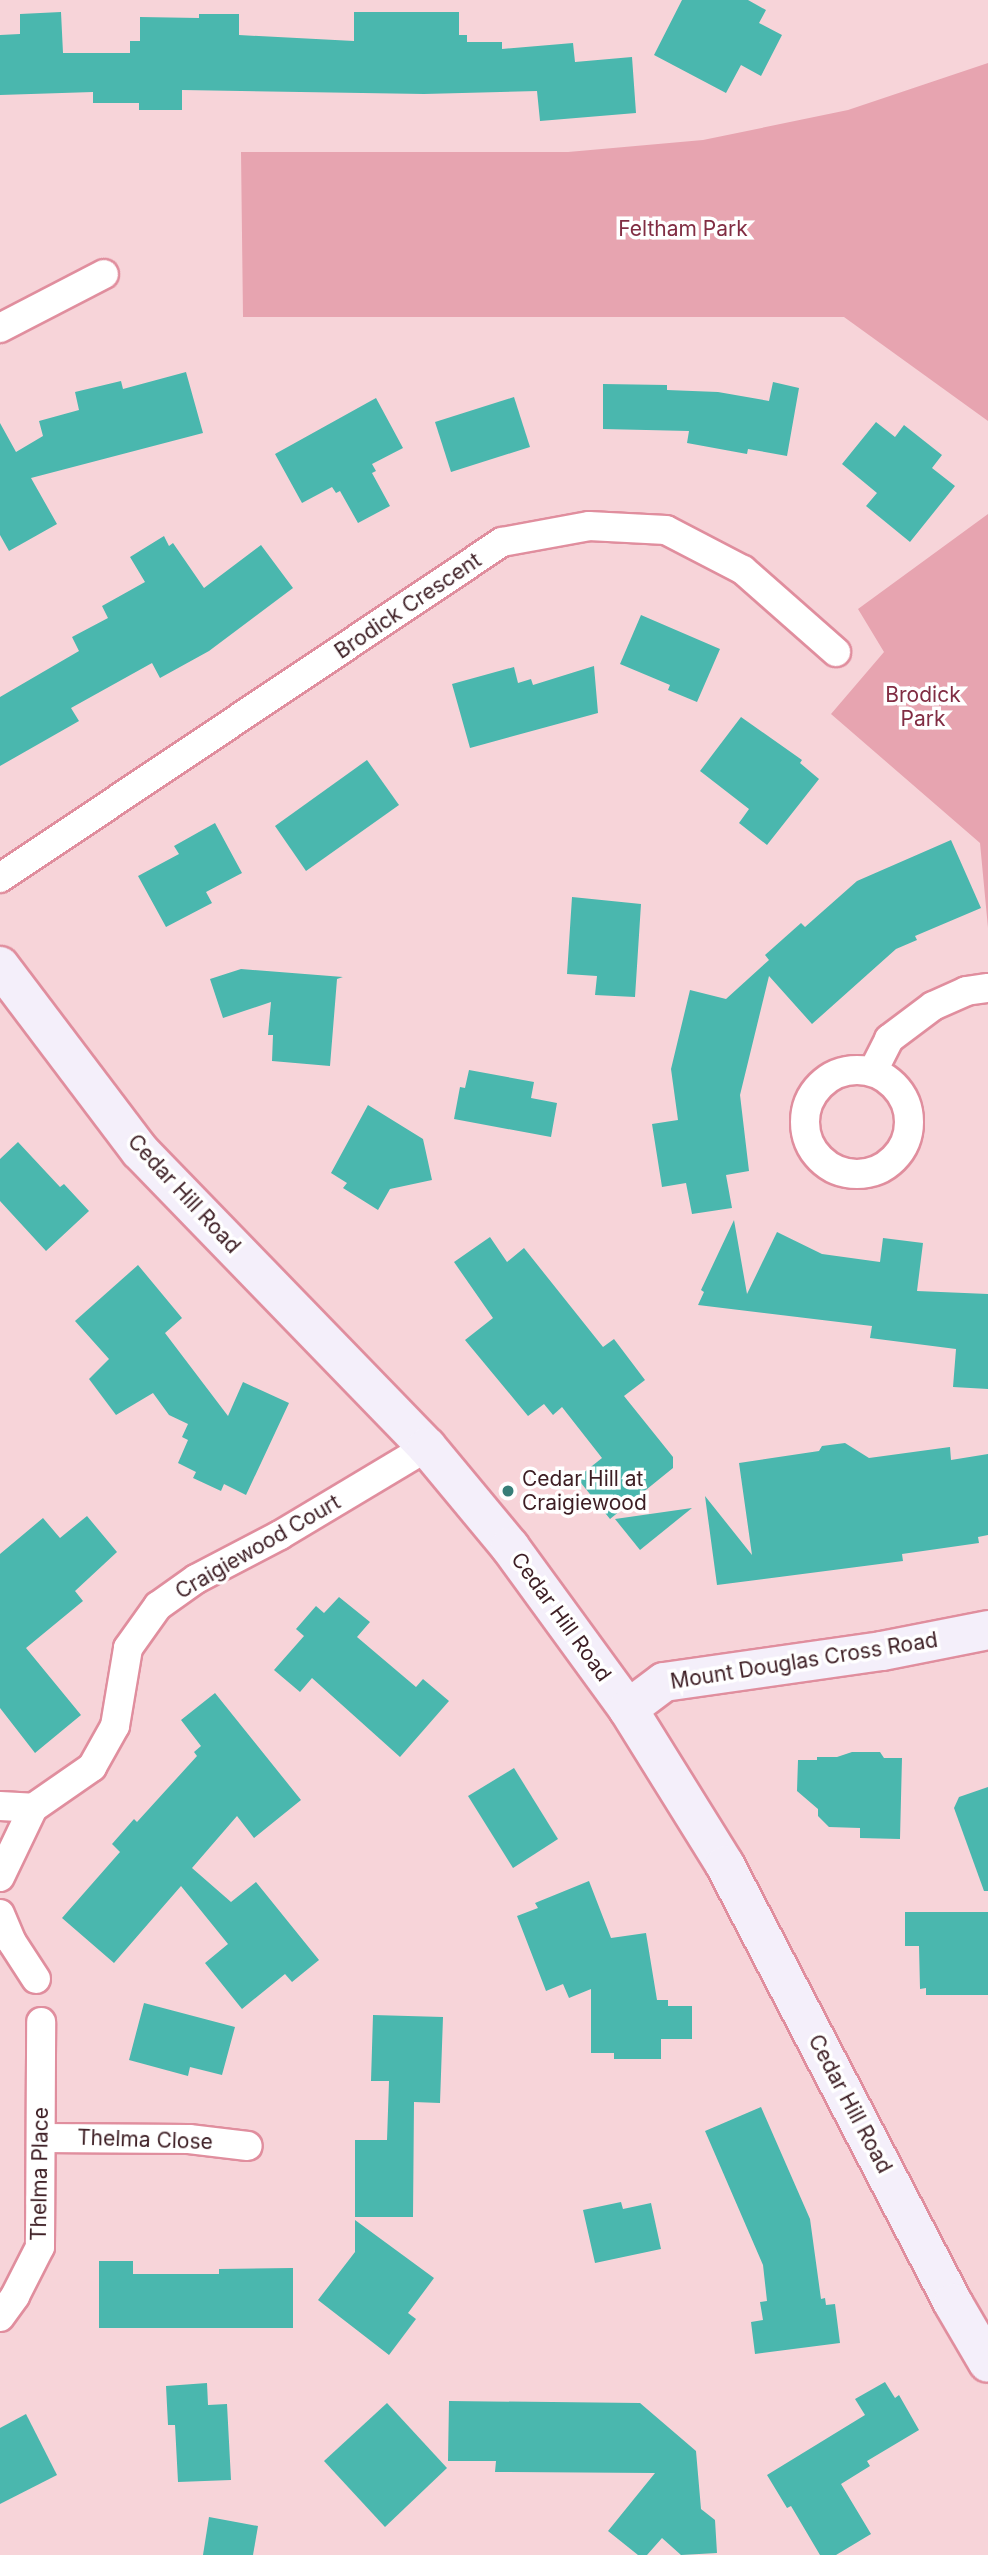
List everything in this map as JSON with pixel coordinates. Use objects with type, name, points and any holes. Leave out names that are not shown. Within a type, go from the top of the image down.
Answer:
[{"type":"street","points":[[0,328],[104,274]]},
{"type":"street","name":"Brodick Crescent","points":[[0,878],[502,542],[589,526],[666,530],[744,569],[836,652]]},
{"type":"street","name":"Cedar Hill Road","points":[[0,966],[140,1151],[427,1447],[510,1547],[628,1709],[725,1865],[953,2303],[988,2363]]},
{"type":"street","points":[[873,1071],[889,1039],[933,1006],[966,991],[988,988]]},
{"type":"street","name":"Craigiewood Court","points":[[0,1877],[33,1808],[92,1767],[115,1726],[128,1648],[158,1606],[196,1579],[280,1535],[427,1447]]},
{"type":"street","name":"Mount Douglas Cross Road","points":[[628,1709],[664,1682],[882,1651],[988,1630]]},
{"type":"street","points":[[0,1806],[33,1808]]},
{"type":"street","points":[[0,1914],[12,1942],[36,1979]]},
{"type":"street","name":"Thelma Place","points":[[0,2317],[15,2296],[40,2247],[41,2021]]},
{"type":"street","name":"Thelma Close","points":[[41,2138],[189,2138],[248,2146]]},
{"type":"green space","name":"Feltham Park","points":[[988,63],[988,421],[844,317],[243,317],[241,152],[568,152],[703,140],[848,110]]},
{"type":"green space","name":"Brodick Park","points":[[988,514],[988,928],[980,843],[831,714],[884,652],[858,609]]},
{"type":"building","points":[[682,0],[748,0],[766,10],[759,23],[782,35],[761,76],[741,65],[726,93],[654,55]]},
{"type":"building","points":[[61,12],[63,53],[130,53],[130,41],[140,41],[140,17],[199,18],[199,14],[239,14],[239,35],[354,41],[354,12],[459,12],[459,35],[467,35],[467,42],[502,42],[502,49],[573,43],[575,62],[632,57],[636,113],[540,121],[537,91],[424,94],[182,90],[182,110],[139,110],[139,103],[93,103],[93,92],[0,95],[0,35],[20,34],[20,14]]},
{"type":"building","points":[[186,372],[203,433],[31,478],[57,524],[9,551],[0,535],[0,423],[16,452],[43,436],[39,421],[79,410],[75,392],[121,381],[123,389]]},
{"type":"building","points":[[773,382],[799,388],[787,456],[748,449],[747,454],[687,443],[689,431],[603,429],[603,384],[667,385],[667,390],[718,392],[769,401]]},
{"type":"building","points":[[514,397],[530,447],[451,472],[435,422]]},
{"type":"building","points":[[376,398],[403,448],[372,464],[376,471],[372,473],[390,506],[358,523],[340,491],[336,493],[332,487],[302,503],[275,454]]},
{"type":"building","points":[[876,422],[895,437],[904,425],[942,455],[932,468],[955,486],[910,542],[866,506],[877,493],[842,464]]},
{"type":"building","points":[[164,536],[169,546],[173,543],[204,588],[261,545],[293,588],[209,651],[160,678],[152,663],[71,708],[79,721],[0,766],[0,697],[79,651],[72,637],[108,618],[102,606],[145,582],[130,557]]},
{"type":"building","points":[[641,615],[720,649],[697,702],[668,690],[670,685],[620,664]]},
{"type":"building","points":[[594,666],[598,713],[470,748],[452,684],[514,667],[518,683],[531,679],[533,685]]},
{"type":"building","points":[[741,717],[802,760],[800,763],[819,779],[767,845],[739,823],[749,809],[700,771]]},
{"type":"building","points":[[367,760],[399,805],[306,871],[275,826]]},
{"type":"building","points":[[215,823],[242,873],[206,892],[212,903],[166,927],[138,876],[179,854],[174,846]]},
{"type":"building","points":[[951,840],[981,908],[915,936],[917,940],[896,949],[812,1024],[769,976],[740,1095],[749,1171],[726,1175],[732,1208],[692,1214],[686,1183],[662,1187],[652,1124],[678,1120],[671,1069],[690,990],[726,999],[769,960],[765,955],[801,923],[805,927],[857,881]]},
{"type":"building","points":[[572,897],[641,904],[635,997],[595,995],[597,976],[567,974]]},
{"type":"building","points":[[241,969],[343,977],[337,979],[330,1066],[272,1061],[273,1035],[268,1035],[271,1002],[223,1018],[210,979]]},
{"type":"building","points":[[469,1070],[534,1082],[531,1098],[557,1103],[551,1137],[454,1119],[460,1087],[465,1088]]},
{"type":"building","points":[[368,1105],[423,1139],[432,1180],[390,1189],[378,1210],[343,1188],[347,1183],[331,1173]]},
{"type":"building","points":[[18,1142],[60,1187],[64,1184],[89,1211],[46,1251],[0,1201],[0,1159]]},
{"type":"building","points":[[734,1220],[747,1294],[777,1232],[822,1254],[880,1262],[883,1238],[923,1243],[917,1291],[988,1294],[988,1389],[953,1387],[956,1349],[870,1338],[872,1326],[698,1305],[704,1292],[701,1290]]},
{"type":"building","points":[[490,1237],[507,1262],[524,1248],[603,1347],[614,1339],[645,1380],[624,1396],[673,1457],[673,1468],[610,1519],[577,1478],[602,1458],[562,1407],[553,1415],[544,1404],[528,1416],[465,1340],[493,1318],[454,1262]]},
{"type":"building","points":[[138,1265],[182,1318],[165,1333],[228,1416],[243,1382],[289,1403],[246,1495],[224,1484],[221,1491],[193,1478],[196,1472],[178,1463],[188,1440],[182,1437],[188,1424],[169,1415],[153,1393],[116,1415],[89,1379],[109,1359],[75,1321]]},
{"type":"building","points":[[845,1443],[869,1458],[950,1447],[951,1460],[988,1454],[988,1535],[978,1537],[979,1543],[902,1554],[903,1561],[717,1585],[705,1496],[752,1555],[739,1463],[819,1451],[822,1446]]},
{"type":"building","points":[[692,1508],[640,1550],[615,1519]]},
{"type":"building","points":[[87,1516],[117,1552],[75,1591],[83,1601],[26,1648],[81,1715],[35,1753],[0,1708],[0,1554],[43,1518],[60,1538]]},
{"type":"building","points":[[339,1597],[370,1622],[357,1637],[416,1687],[423,1679],[449,1701],[400,1757],[312,1678],[300,1692],[274,1670],[304,1636],[296,1629],[316,1606],[324,1613]]},
{"type":"building","points":[[215,1693],[301,1800],[254,1838],[237,1816],[192,1868],[231,1902],[256,1882],[319,1960],[292,1982],[285,1974],[242,2009],[205,1963],[228,1944],[181,1886],[114,1963],[62,1918],[120,1852],[112,1844],[134,1819],[137,1822],[197,1756],[194,1752],[201,1746],[181,1720]]},
{"type":"building","points":[[852,1752],[880,1752],[884,1758],[902,1758],[900,1839],[860,1838],[860,1828],[829,1827],[818,1816],[818,1809],[797,1791],[798,1760],[817,1760],[817,1757],[837,1757]]},
{"type":"building","points":[[514,1768],[558,1839],[513,1868],[468,1796]]},
{"type":"building","points":[[988,1787],[988,1891],[984,1891],[954,1808],[959,1797]]},
{"type":"building","points":[[589,1881],[611,1938],[646,1933],[657,2000],[668,2000],[668,2006],[692,2006],[692,2039],[661,2039],[661,2059],[614,2059],[614,2053],[591,2053],[591,1989],[569,1998],[563,1984],[546,1991],[517,1916],[538,1908],[535,1903]]},
{"type":"building","points":[[905,1912],[988,1912],[988,1995],[926,1995],[926,1988],[920,1989],[919,1946],[905,1946]]},
{"type":"building","points":[[144,2003],[235,2027],[222,2075],[190,2067],[188,2076],[129,2060]]},
{"type":"building","points":[[373,2015],[443,2017],[440,2103],[414,2102],[413,2217],[355,2217],[355,2140],[387,2140],[389,2081],[371,2081]]},
{"type":"building","points":[[761,2107],[810,2219],[821,2299],[825,2298],[826,2305],[835,2304],[840,2343],[755,2354],[751,2322],[763,2320],[760,2302],[767,2301],[763,2265],[705,2131]]},
{"type":"building","points":[[621,2202],[623,2209],[651,2203],[661,2249],[595,2263],[583,2210]]},
{"type":"building","points":[[355,2220],[434,2278],[408,2313],[416,2319],[389,2355],[318,2300],[355,2252]]},
{"type":"building","points":[[99,2261],[133,2261],[133,2274],[219,2274],[219,2269],[293,2268],[293,2328],[99,2328]]},
{"type":"building","points":[[885,2382],[895,2398],[899,2395],[919,2430],[867,2461],[870,2466],[841,2484],[871,2534],[836,2555],[820,2555],[791,2506],[787,2508],[767,2475],[865,2415],[855,2399]]},
{"type":"building","points":[[207,2383],[208,2405],[227,2404],[231,2480],[178,2482],[175,2425],[168,2425],[166,2386]]},
{"type":"building","points":[[449,2401],[640,2403],[696,2451],[701,2509],[715,2520],[717,2553],[681,2555],[662,2538],[647,2555],[638,2555],[608,2531],[655,2473],[495,2472],[496,2461],[448,2461]]},
{"type":"building","points":[[387,2403],[447,2468],[385,2527],[324,2461]]},
{"type":"building","points":[[26,2414],[57,2475],[0,2504],[0,2428]]},
{"type":"building","points":[[209,2517],[258,2526],[253,2555],[203,2555]]},
{"type":"place","name":"Cedar Hill at Craigiewood","points":[[508,1491]]}]
